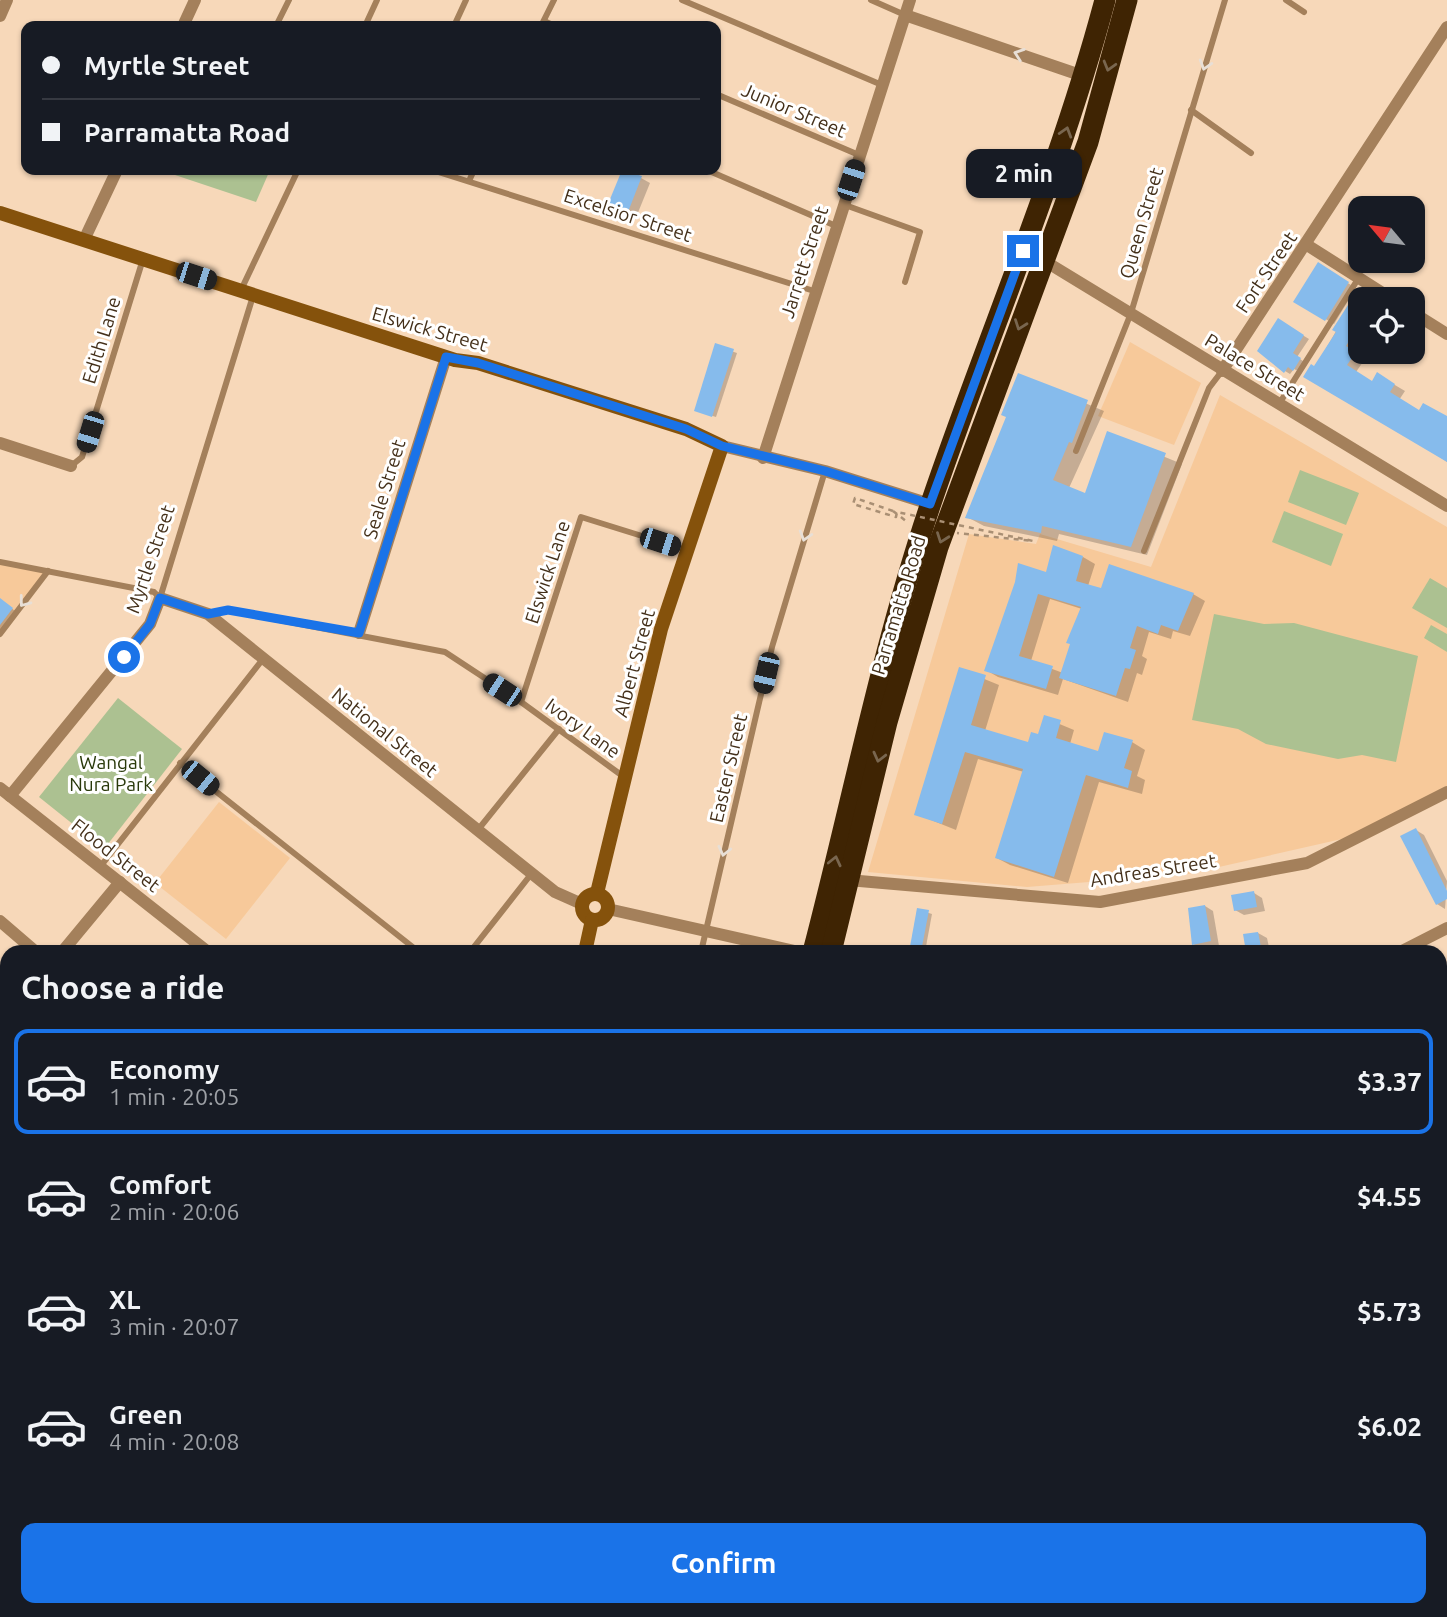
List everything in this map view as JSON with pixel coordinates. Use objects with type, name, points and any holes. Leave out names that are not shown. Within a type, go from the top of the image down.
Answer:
[{"type":"highway","name":"Parramatta Road","points":[[815,945],[892,624],[930,504],[1064,140],[1105,0]]},
{"type":"highway","name":"Parramatta Road","points":[[833,945],[898,684],[938,547],[1088,142],[1127,0]]},
{"type":"street","points":[[0,16],[8,0]]},
{"type":"street","points":[[185,21],[195,0]]},
{"type":"street","name":"Jarrett Street","points":[[763,458],[814,291],[910,0]]},
{"type":"street","points":[[905,15],[1083,76]]},
{"type":"street","name":"Fort Street","points":[[1222,370],[1307,245],[1447,27]]},
{"type":"street","points":[[84,240],[115,175]]},
{"type":"street","name":"Elswick Street","points":[[0,213],[446,357],[478,363],[686,429],[722,446],[825,471],[930,504]]},
{"type":"street","points":[[1307,245],[1373,287]]},
{"type":"street","name":"Palace Street","points":[[1043,260],[1447,506]]},
{"type":"street","points":[[1425,320],[1447,334]]},
{"type":"street","name":"Seale Street","points":[[359,633],[446,357]]},
{"type":"street","points":[[0,443],[71,466]]},
{"type":"street","name":"Albert Street","points":[[597,893],[661,629],[722,446]]},
{"type":"street","name":"National Street","points":[[160,598],[208,614],[477,831],[562,896],[582,904]]},
{"type":"street","name":"Myrtle Street","points":[[5,792],[150,624],[160,598]]},
{"type":"street","name":"Flood Street","points":[[5,792],[199,945]]},
{"type":"street","name":"Andreas Street","points":[[848,880],[1100,902],[1307,863],[1447,792]]},
{"type":"street","points":[[68,945],[120,882]]},
{"type":"street","points":[[597,893],[604,897],[608,909],[604,917],[592,920],[583,914],[582,904],[587,896],[597,893]]},
{"type":"street","points":[[608,909],[769,945]]},
{"type":"street","points":[[587,945],[592,920]]},
{"type":"street","points":[[0,921],[28,945]]},
{"type":"street","points":[[1414,945],[1447,928]]},
{"type":"lane","points":[[278,21],[289,0]]},
{"type":"lane","points":[[367,21],[377,0]]},
{"type":"lane","points":[[456,21],[466,0]]},
{"type":"lane","points":[[544,21],[554,0]]},
{"type":"lane","points":[[682,0],[883,85]]},
{"type":"lane","points":[[871,0],[905,15]]},
{"type":"lane","name":"Queen Street","points":[[1076,451],[1131,313],[1225,0]]},
{"type":"lane","points":[[1286,0],[1304,12]]},
{"type":"lane","name":"Junior Street","points":[[721,96],[859,155]]},
{"type":"lane","points":[[1191,110],[1251,153]]},
{"type":"lane","name":"Myrtle Street","points":[[160,598],[247,292],[296,175]]},
{"type":"lane","name":"Excelsior Street","points":[[449,175],[814,291]]},
{"type":"lane","points":[[469,181],[472,175]]},
{"type":"lane","points":[[719,175],[836,226]]},
{"type":"lane","points":[[843,205],[920,232],[905,282]]},
{"type":"lane","name":"Edith Lane","points":[[71,466],[82,457],[143,259]]},
{"type":"lane","points":[[1279,404],[1359,278]]},
{"type":"lane","name":"Fort Street","points":[[1144,551],[1209,388],[1222,370]]},
{"type":"lane","name":"Easter Street","points":[[703,945],[772,647],[825,471]]},
{"type":"lane","name":"Elswick Lane","points":[[521,702],[581,517],[687,551]]},
{"type":"lane","points":[[0,562],[153,592],[160,598]]},
{"type":"lane","points":[[0,634],[48,571]]},
{"type":"lane","name":"Ivory Lane","points":[[208,614],[228,610],[359,633],[445,652],[521,702],[625,777]]},
{"type":"lane","points":[[100,867],[263,659]]},
{"type":"lane","points":[[477,831],[559,729]]},
{"type":"lane","points":[[180,763],[410,945]]},
{"type":"lane","points":[[475,945],[532,873]]},
{"type":"path","points":[[906,521],[894,511],[855,498],[853,504],[895,517],[897,512],[1033,541],[957,533]]},
{"type":"shaded area","points":[[1130,342],[1201,383],[1174,445],[1098,416]]},
{"type":"shaded area","points":[[1220,395],[1447,527],[1447,786],[1355,836],[1188,874],[1027,887],[868,872],[969,534],[1036,544],[1040,534],[1151,567]]},
{"type":"shaded area","points":[[0,562],[48,571],[0,631]]},
{"type":"shaded area","points":[[219,802],[290,858],[226,939],[155,883]]},
{"type":"green space","points":[[175,175],[268,175],[256,202]]},
{"type":"green space","points":[[1300,470],[1359,493],[1346,525],[1288,502]]},
{"type":"green space","points":[[1284,511],[1343,534],[1331,566],[1272,542]]},
{"type":"green space","points":[[1430,578],[1447,588],[1447,628],[1412,608]]},
{"type":"green space","points":[[1214,614],[1264,624],[1294,623],[1418,656],[1396,762],[1362,755],[1338,759],[1266,744],[1238,729],[1192,720]]},
{"type":"green space","points":[[1431,625],[1447,634],[1447,652],[1424,638]]},
{"type":"green space","name":"Wangal Nura Park","points":[[118,698],[182,749],[104,849],[39,797]]},
{"type":"building","points":[[620,175],[642,176],[628,212],[608,204]]},
{"type":"building","points":[[1318,262],[1349,282],[1325,321],[1293,302]]},
{"type":"building","points":[[1348,305],[1347,365],[1372,381],[1377,372],[1395,384],[1390,392],[1419,410],[1423,403],[1447,416],[1447,462],[1303,377],[1311,364],[1314,366],[1336,332],[1332,330]]},
{"type":"building","points":[[1278,318],[1304,335],[1293,353],[1301,358],[1293,371],[1288,367],[1284,373],[1257,351]]},
{"type":"building","points":[[715,343],[734,349],[712,417],[694,411]]},
{"type":"building","points":[[1018,373],[1088,400],[1072,443],[1069,442],[1053,480],[1085,493],[1107,431],[1166,453],[1131,547],[1042,526],[1041,533],[965,518],[1006,417],[1001,415]]},
{"type":"building","points":[[1053,545],[1083,556],[1076,581],[1101,588],[1109,564],[1194,593],[1178,631],[1161,625],[1158,634],[1137,626],[1130,648],[1136,650],[1130,669],[1125,668],[1116,696],[1059,678],[1070,644],[1066,643],[1081,607],[1038,594],[1019,656],[1053,666],[1046,689],[984,671],[1015,582],[1018,563],[1046,572]]},
{"type":"building","points":[[0,598],[13,608],[0,625]]},
{"type":"building","points":[[959,667],[986,675],[971,725],[1028,742],[1031,732],[1038,734],[1044,715],[1061,720],[1056,738],[1098,751],[1104,732],[1133,740],[1124,768],[1132,771],[1128,788],[1086,775],[1054,877],[995,858],[1023,769],[965,752],[942,824],[914,815]]},
{"type":"building","points":[[1416,828],[1447,891],[1447,899],[1436,905],[1400,836]]},
{"type":"building","points":[[1254,891],[1257,907],[1234,911],[1231,895]]},
{"type":"building","points":[[1205,905],[1211,941],[1192,945],[1188,908]]},
{"type":"building","points":[[917,908],[929,910],[922,945],[910,945]]},
{"type":"building","points":[[1258,932],[1261,945],[1245,945],[1243,934]]},
{"type":"route","points":[[124,657],[150,624],[160,598],[208,614],[228,610],[359,633],[446,357],[478,363],[686,429],[712,443],[763,458],[825,471],[930,504],[1023,251]]}]
